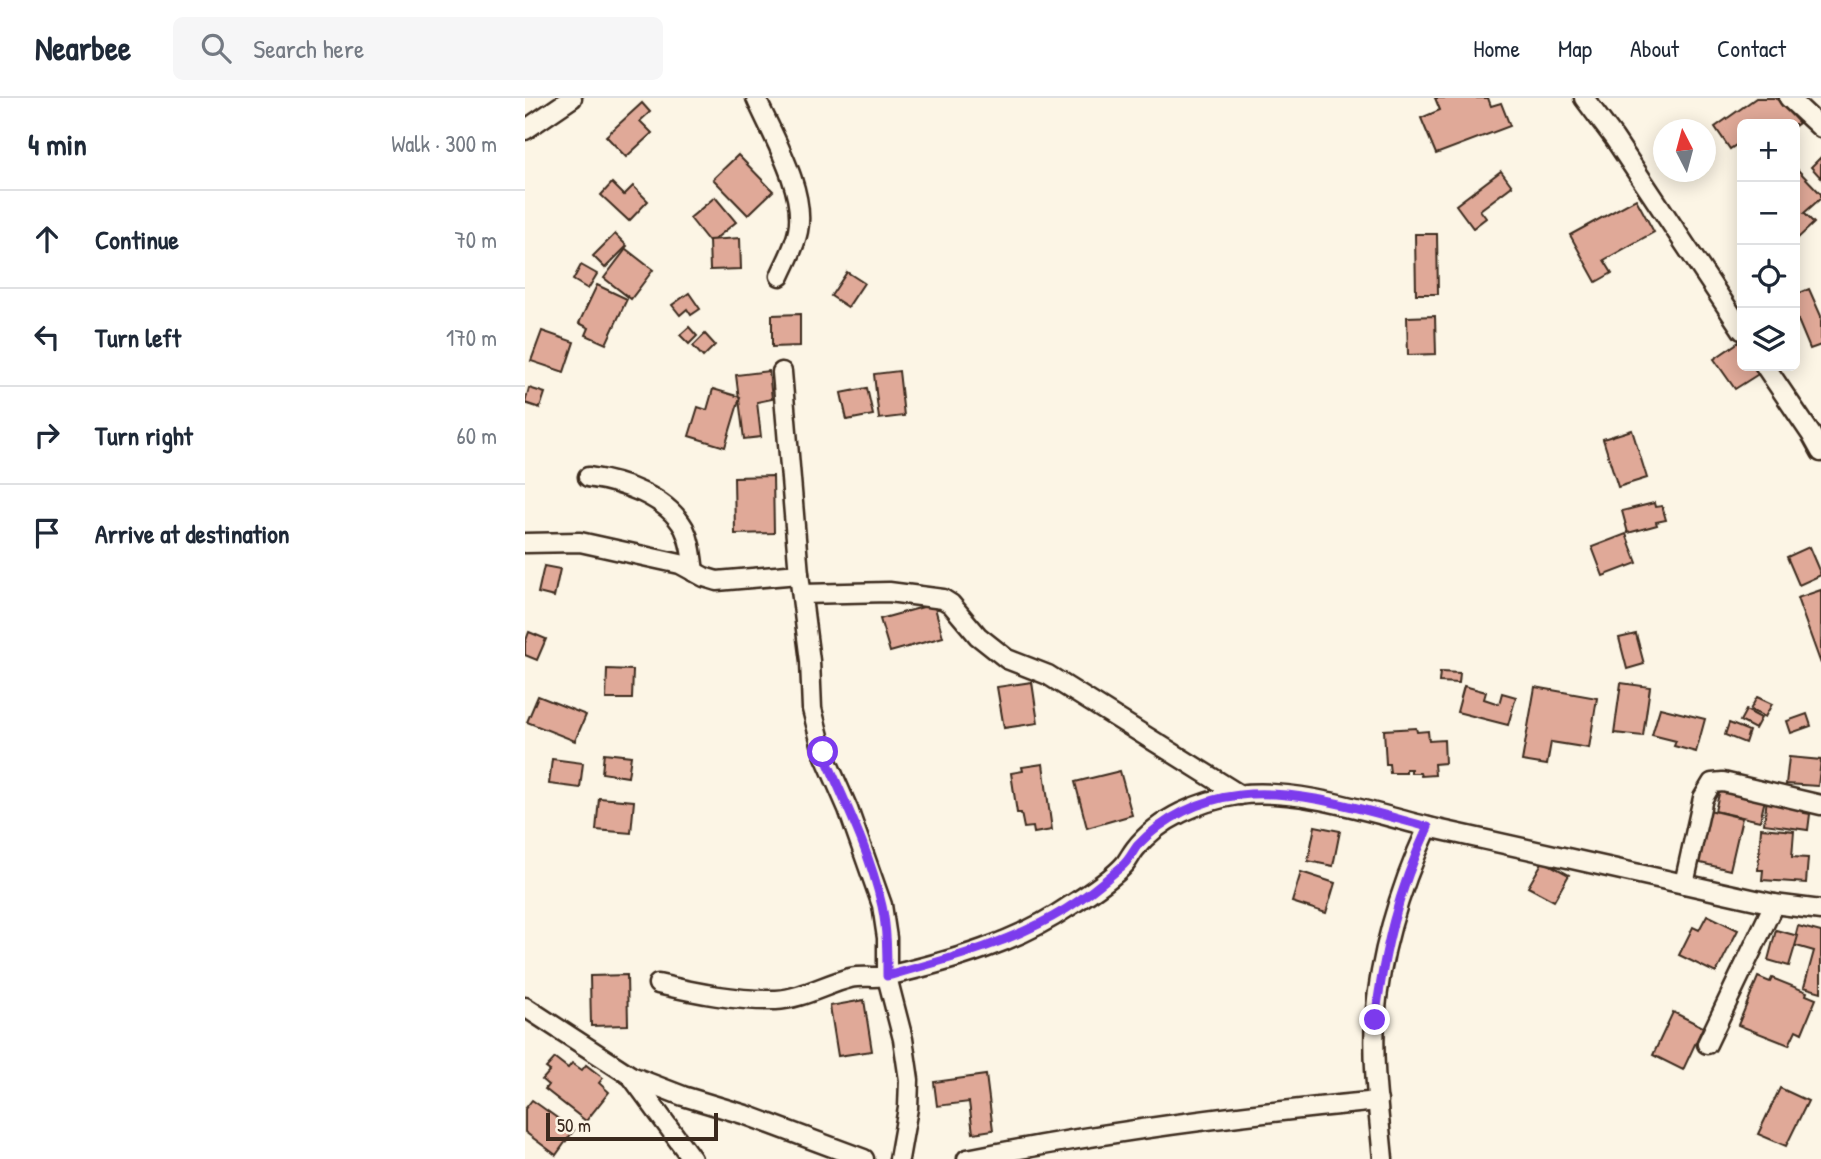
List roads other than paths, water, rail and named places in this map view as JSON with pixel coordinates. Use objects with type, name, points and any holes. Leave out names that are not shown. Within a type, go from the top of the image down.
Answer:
[{"type":"street","points":[[525,130],[572,98]]},
{"type":"street","points":[[756,98],[790,174],[800,217],[793,247],[780,276]]},
{"type":"street","points":[[1584,98],[1614,138],[1737,322]]},
{"type":"street","points":[[1789,98],[1821,128]]},
{"type":"street","points":[[1768,371],[1821,453]]},
{"type":"street","points":[[782,372],[799,574],[810,661],[812,709],[823,752],[853,820],[881,905],[887,938],[887,976],[903,1039],[909,1080],[908,1108],[899,1159]]},
{"type":"street","points":[[588,477],[606,480],[646,494],[676,518],[684,528],[690,544],[694,572]]},
{"type":"street","points":[[525,543],[580,541],[680,564],[717,581],[799,574]]},
{"type":"street","points":[[802,594],[889,592],[943,599],[951,604],[978,636],[1007,659],[1048,675],[1240,795]]},
{"type":"street","points":[[1684,884],[1703,798],[1712,783],[1723,782],[1821,805]]},
{"type":"street","points":[[658,984],[710,996],[779,1000],[848,979],[887,976],[970,953],[1018,935],[1066,908],[1124,865],[1157,827],[1184,811],[1240,795],[1274,794],[1339,804],[1428,827],[1774,904],[1821,910]]},
{"type":"street","points":[[1383,1159],[1375,1020],[1392,922],[1408,870],[1428,827]]},
{"type":"street","points":[[1707,1044],[1774,904]]},
{"type":"street","points":[[525,1007],[631,1076],[864,1159]]},
{"type":"street","points":[[631,1076],[692,1159]]},
{"type":"street","points":[[967,1159],[1043,1144],[1242,1114],[1378,1101]]}]
